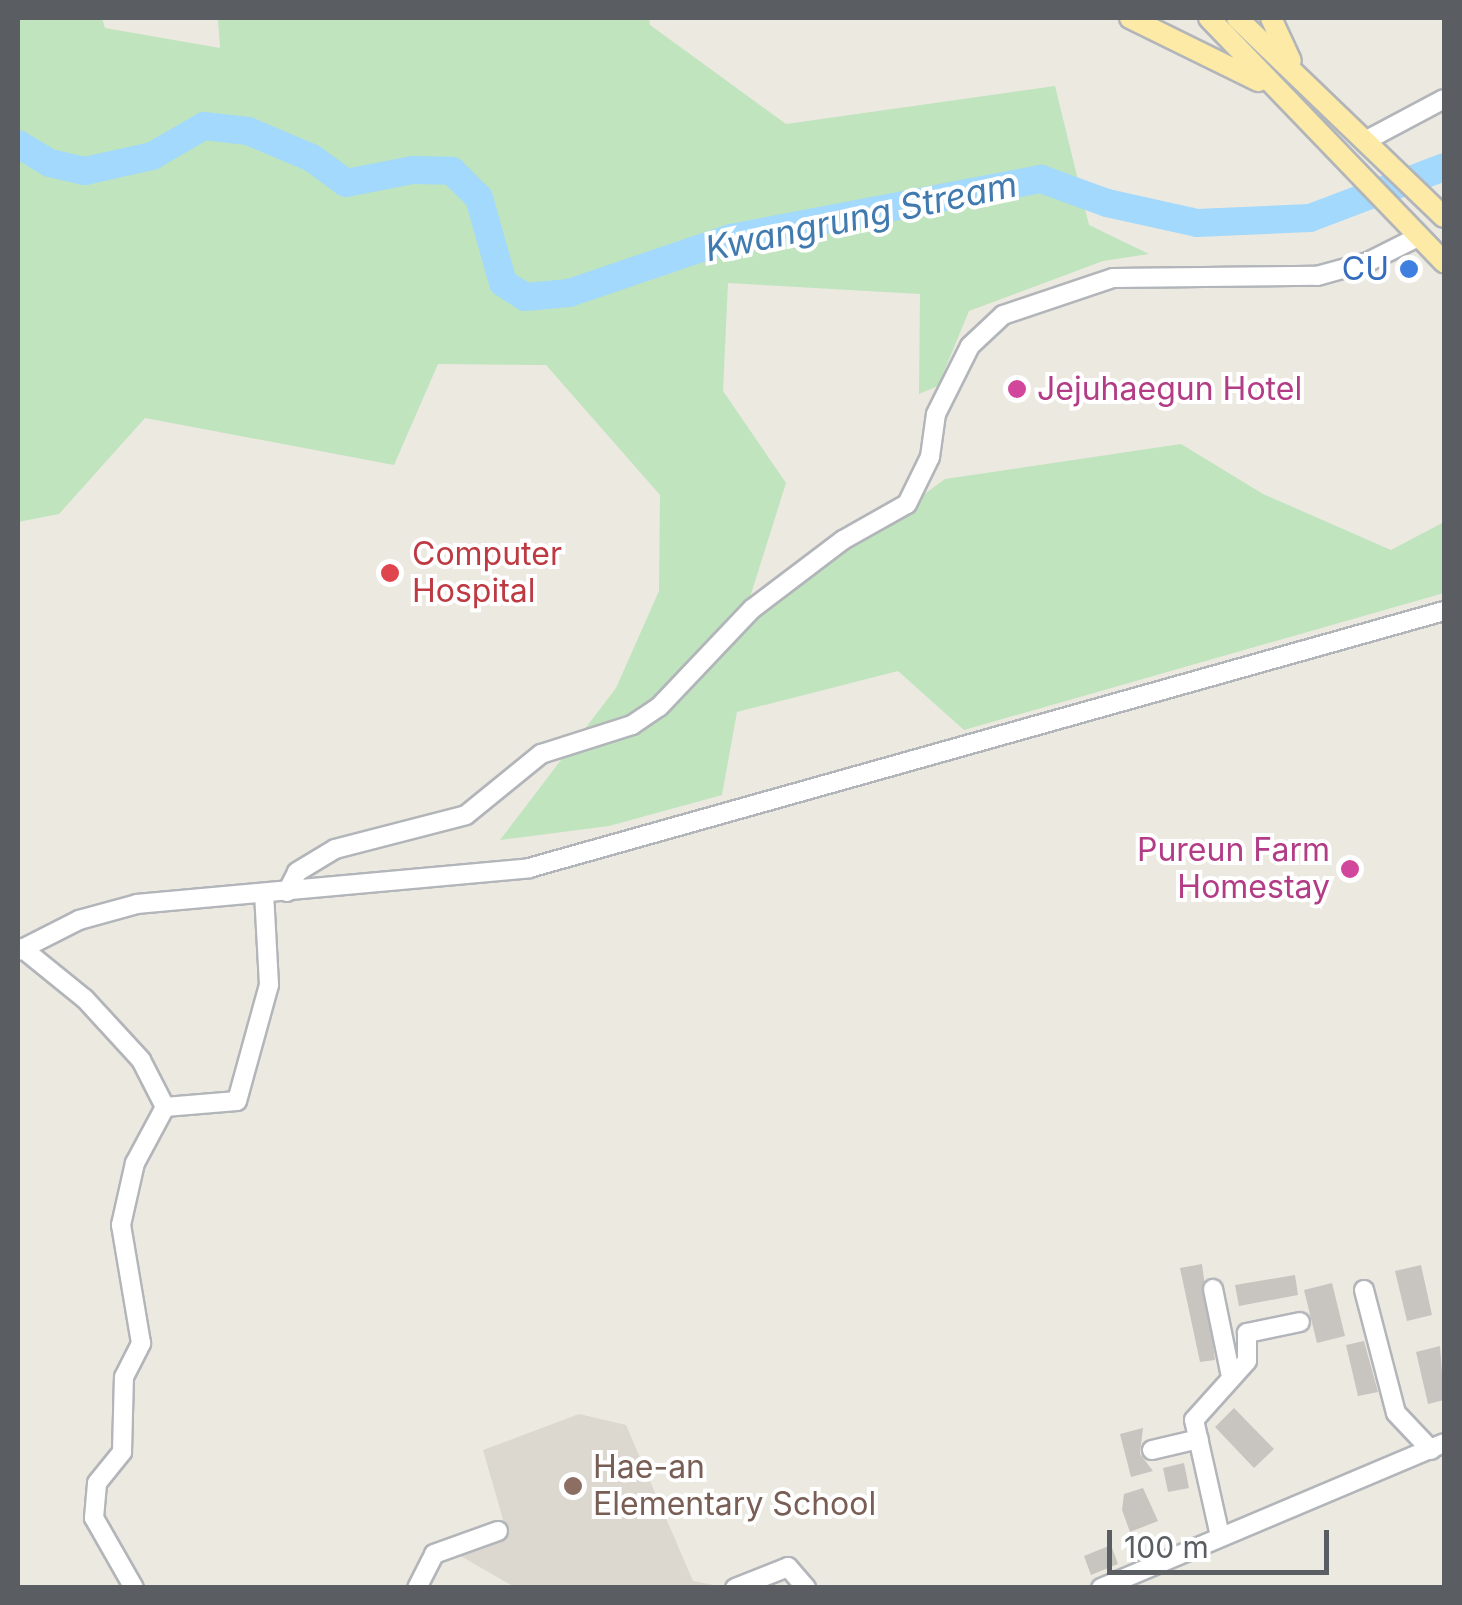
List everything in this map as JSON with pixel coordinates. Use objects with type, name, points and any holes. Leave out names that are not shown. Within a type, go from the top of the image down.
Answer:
[{"type":"main road","points":[[1130,18],[1275,90]]},
{"type":"main road","points":[[1209,18],[1324,144],[1444,262]]},
{"type":"main road","points":[[1237,18],[1444,218]]},
{"type":"main road","points":[[1271,18],[1285,53],[1334,112]]},
{"type":"street","points":[[1369,145],[1444,99]]},
{"type":"street","points":[[287,892],[297,872],[335,848],[466,815],[541,754],[632,725],[659,707],[752,608],[843,540],[906,504],[930,458],[936,414],[987,325],[1112,278],[1317,276],[1368,262],[1418,237]]},
{"type":"street","points":[[134,1588],[94,1518],[97,1484],[122,1452],[124,1377],[140,1344],[121,1225],[135,1163],[165,1107],[155,1080],[119,1036],[20,950],[109,910],[528,868],[1444,610]]},
{"type":"street","points":[[165,1107],[237,1102],[268,985],[264,894]]},
{"type":"street","points":[[1213,1289],[1231,1377]]},
{"type":"street","points":[[1101,1588],[1438,1446],[1396,1413],[1364,1290]]},
{"type":"street","points":[[1220,1536],[1194,1420],[1248,1361],[1247,1333],[1300,1322]]},
{"type":"street","points":[[1152,1450],[1198,1439]]},
{"type":"street","points":[[417,1588],[434,1554],[498,1531]]},
{"type":"street","points":[[735,1588],[788,1567],[806,1588]]},
{"type":"shaded area","name":"Hae-an Elementary School","points":[[579,1414],[626,1425],[693,1581],[725,1587],[511,1585],[457,1554],[504,1523],[483,1450]]},
{"type":"green space","points":[[18,18],[102,18],[105,28],[220,48],[218,18],[649,18],[650,25],[786,124],[1055,86],[1089,225],[1149,254],[1103,261],[969,311],[938,386],[919,394],[920,294],[728,283],[723,391],[786,483],[740,629],[945,479],[1181,444],[1263,494],[1391,550],[1444,522],[1444,593],[964,730],[898,671],[737,712],[722,795],[609,826],[500,840],[616,688],[659,591],[660,495],[546,365],[438,364],[394,465],[145,418],[59,514],[18,522]]},
{"type":"building","points":[[1202,1264],[1215,1360],[1200,1362],[1180,1268]]},
{"type":"building","points":[[1421,1265],[1432,1315],[1407,1321],[1395,1271]]},
{"type":"building","points":[[1295,1275],[1298,1295],[1239,1306],[1235,1285]]},
{"type":"building","points":[[1332,1283],[1345,1336],[1317,1343],[1304,1290]]},
{"type":"building","points":[[1364,1341],[1378,1392],[1358,1396],[1346,1345]]},
{"type":"building","points":[[1440,1346],[1444,1400],[1428,1404],[1416,1352]]},
{"type":"building","points":[[1234,1408],[1274,1449],[1254,1468],[1215,1427]]},
{"type":"building","points":[[1143,1428],[1140,1454],[1153,1471],[1131,1477],[1120,1434]]},
{"type":"building","points":[[1184,1463],[1189,1488],[1168,1492],[1163,1468]]},
{"type":"building","points":[[1143,1488],[1158,1521],[1130,1532],[1122,1510],[1124,1494]]},
{"type":"building","points":[[1111,1545],[1118,1564],[1091,1575],[1084,1556]]},
{"type":"waterway","name":"Kwangrung Stream","points":[[18,144],[50,163],[85,171],[152,156],[204,126],[248,131],[312,158],[346,183],[413,170],[452,171],[479,198],[503,283],[525,297],[569,293],[731,238],[1041,179],[1107,203],[1197,223],[1310,218],[1444,167]]},
{"type":"place","name":"CU","points":[[1409,269]]},
{"type":"place","name":"Jejuhaegun Hotel","points":[[1017,389]]},
{"type":"place","name":"Computer Hospital","points":[[390,573]]},
{"type":"place","name":"Pureun Farm Homestay","points":[[1350,869]]},
{"type":"place","name":"Hae-an Elementary School","points":[[573,1486]]}]
